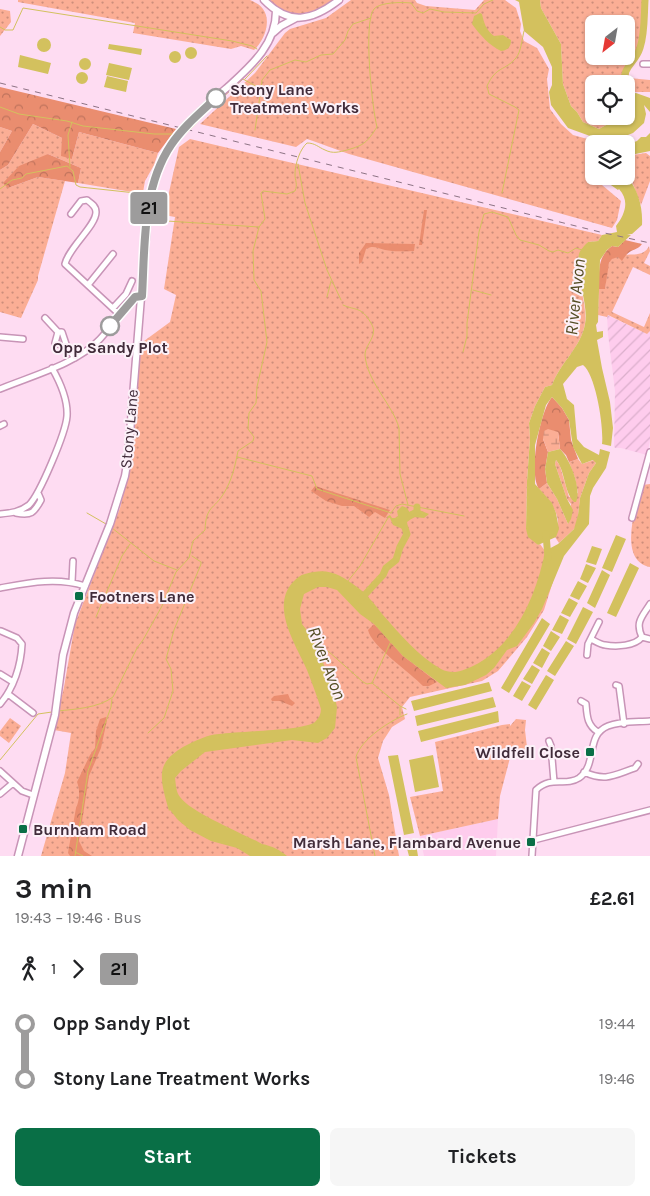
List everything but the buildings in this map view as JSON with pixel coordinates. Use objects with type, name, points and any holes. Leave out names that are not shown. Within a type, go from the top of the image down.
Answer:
[{"type":"main road","points":[[264,0],[276,11],[288,17],[297,18]]},
{"type":"main road","name":"Stony Lane","points":[[18,856],[55,715],[63,655],[74,613],[110,524],[125,476],[151,192],[162,162],[171,146],[190,122],[256,60],[274,32],[290,20],[314,15],[339,0]]},
{"type":"main road","name":"Stony Lane","points":[[274,32],[276,11]]},
{"type":"street","points":[[643,64],[650,64]]},
{"type":"street","points":[[71,214],[81,201],[87,200],[95,207],[96,213],[70,251],[65,264],[119,314]]},
{"type":"street","points":[[88,285],[113,254]]},
{"type":"street","points":[[113,308],[126,294],[132,281]]},
{"type":"street","points":[[0,389],[75,358],[100,340],[119,314],[135,297],[142,296]]},
{"type":"street","points":[[45,318],[58,332],[62,332],[67,347],[75,358]]},
{"type":"street","points":[[58,332],[55,343],[67,347]]},
{"type":"street","points":[[0,337],[23,339]]},
{"type":"street","points":[[16,513],[29,505],[38,493],[62,435],[67,416],[66,400],[60,382],[52,368]]},
{"type":"street","points":[[632,518],[650,452]]},
{"type":"street","points":[[0,514],[16,513],[26,515],[34,511],[42,500],[38,493]]},
{"type":"street","points":[[72,582],[73,561]]},
{"type":"street","points":[[0,588],[33,582],[72,582],[84,586]]},
{"type":"street","points":[[642,637],[638,628],[640,619],[650,604]]},
{"type":"street","points":[[587,655],[588,644],[599,622]]},
{"type":"street","points":[[0,631],[17,638],[22,644],[22,653],[13,682],[8,694],[0,704]]},
{"type":"street","points":[[642,637],[650,638]]},
{"type":"street","points":[[591,639],[604,645],[630,645],[638,642],[642,637]]},
{"type":"street","points":[[0,674],[13,682]]},
{"type":"street","points":[[616,685],[619,686],[624,724]]},
{"type":"street","points":[[8,694],[33,713]]},
{"type":"street","points":[[581,701],[586,704],[589,723],[598,732]]},
{"type":"street","points":[[532,856],[536,790],[543,784],[579,778],[589,765],[598,732],[609,726],[650,720]]},
{"type":"street","points":[[549,741],[554,782]]},
{"type":"street","points":[[584,772],[597,778],[603,778],[635,768],[638,764]]},
{"type":"street","points":[[0,771],[22,791],[33,795]]},
{"type":"street","points":[[0,794],[13,783]]},
{"type":"street","points":[[534,840],[650,810]]},
{"type":"shaded area","points":[[515,0],[540,0],[541,8],[561,44],[563,84],[571,106],[585,125],[599,129],[606,125],[635,125],[636,93],[650,98],[650,112],[644,105],[646,114],[644,123],[628,135],[587,135],[568,128],[551,105],[549,92],[552,85],[552,67],[543,47],[524,31],[519,2]]},
{"type":"shaded area","points":[[480,13],[491,34],[494,36],[503,35],[511,40],[510,46],[507,49],[501,51],[497,49],[472,24],[474,16]]},
{"type":"shaded area","points":[[41,38],[47,38],[51,45],[47,52],[41,52],[37,48],[37,42]]},
{"type":"shaded area","points":[[109,44],[142,49],[141,55],[108,49]]},
{"type":"shaded area","points":[[189,47],[193,47],[197,53],[193,59],[189,59],[185,55],[185,51]]},
{"type":"shaded area","points":[[173,51],[177,51],[181,57],[177,63],[173,63],[169,59],[169,55]]},
{"type":"shaded area","points":[[20,55],[51,63],[48,74],[18,67]]},
{"type":"shaded area","points":[[83,58],[87,58],[91,64],[87,70],[83,70],[79,66],[79,62]]},
{"type":"shaded area","points":[[109,63],[132,68],[129,80],[106,75]]},
{"type":"shaded area","points":[[80,72],[84,72],[88,78],[84,84],[80,84],[76,80],[76,76]]},
{"type":"shaded area","points":[[107,76],[128,81],[126,92],[104,87]]},
{"type":"shaded area","points":[[650,133],[650,151],[635,154],[635,142],[641,137],[646,137]]},
{"type":"shaded area","points":[[611,185],[634,186],[642,212],[642,225],[632,234],[627,234],[631,235],[618,247],[612,246],[607,250],[600,260],[598,322],[596,325],[597,332],[603,331],[603,337],[597,340],[610,402],[613,428],[611,446],[602,444],[602,426],[598,402],[588,371],[583,365],[577,367],[563,384],[567,399],[574,405],[577,439],[584,447],[599,455],[600,449],[610,452],[606,468],[590,496],[589,524],[564,556],[542,609],[534,623],[517,646],[507,650],[494,668],[486,675],[465,685],[446,688],[403,656],[374,624],[360,614],[337,590],[318,587],[304,594],[300,609],[302,624],[309,633],[331,680],[337,707],[335,728],[327,738],[318,743],[292,740],[205,752],[175,778],[179,795],[194,809],[287,856],[250,856],[237,848],[211,841],[190,830],[169,811],[164,792],[163,769],[166,761],[172,755],[183,747],[210,736],[298,727],[315,722],[320,716],[321,709],[318,699],[287,626],[284,614],[287,592],[293,582],[303,574],[320,571],[333,573],[351,582],[368,597],[417,651],[445,671],[457,672],[473,666],[501,646],[512,632],[530,601],[545,551],[558,544],[574,529],[580,498],[589,473],[596,463],[593,460],[582,464],[573,447],[569,420],[562,408],[552,397],[546,405],[535,445],[535,484],[552,503],[559,529],[556,537],[538,545],[528,537],[526,529],[529,423],[545,387],[552,385],[583,332],[586,315],[578,270],[580,252],[588,242],[598,241],[602,235],[617,232],[616,226],[625,208],[624,198]]},
{"type":"shaded area","points":[[607,315],[647,334],[650,331],[650,441],[647,455],[615,448],[614,446],[615,391]]},
{"type":"shaded area","points":[[560,449],[574,474],[577,490],[576,502],[574,502],[570,497],[556,460],[555,464],[567,499],[573,510],[568,524],[557,499],[547,483],[545,469],[548,452]]},
{"type":"shaded area","points":[[402,506],[407,508],[410,513],[419,510],[429,514],[424,518],[414,517],[407,522],[409,532],[406,538],[405,530],[393,525],[390,518],[387,517],[390,515],[392,518],[395,518],[398,516],[397,511]]},
{"type":"shaded area","points":[[616,535],[626,539],[612,572],[602,568]]},
{"type":"shaded area","points":[[592,546],[602,549],[596,565],[586,562]]},
{"type":"shaded area","points":[[630,563],[639,568],[616,617],[607,613]]},
{"type":"shaded area","points":[[586,564],[596,568],[588,583],[580,579]]},
{"type":"shaded area","points":[[602,570],[610,575],[595,608],[587,603]]},
{"type":"shaded area","points":[[578,581],[587,586],[579,600],[570,596]]},
{"type":"shaded area","points":[[569,598],[578,603],[570,617],[561,613]]},
{"type":"shaded area","points":[[583,607],[593,612],[576,644],[567,639]]},
{"type":"shaded area","points":[[560,615],[569,620],[562,634],[552,630]]},
{"type":"shaded area","points":[[542,618],[550,624],[509,693],[501,688]]},
{"type":"shaded area","points":[[551,631],[560,637],[551,651],[543,646]]},
{"type":"shaded area","points":[[566,641],[574,646],[555,676],[547,671]]},
{"type":"shaded area","points":[[542,648],[550,653],[542,668],[533,663]]},
{"type":"shaded area","points":[[532,665],[540,670],[532,684],[523,679]]},
{"type":"shaded area","points":[[546,675],[554,680],[536,710],[528,705]]},
{"type":"shaded area","points":[[522,681],[531,686],[522,701],[513,696]]},
{"type":"shaded area","points":[[489,682],[492,691],[414,711],[411,701]]},
{"type":"shaded area","points":[[493,697],[496,707],[417,726],[415,716]]},
{"type":"shaded area","points":[[498,711],[499,722],[421,742],[418,731]]},
{"type":"shaded area","points":[[398,755],[414,833],[404,835],[388,756]]},
{"type":"shaded area","points":[[433,755],[439,787],[415,792],[409,760]]},
{"type":"shaded area","points":[[498,819],[496,856],[424,856],[420,836]]},
{"type":"shaded area","points":[[415,838],[418,856],[409,856],[405,841]]},
{"type":"green space","points":[[18,0],[250,0],[259,4],[263,9],[266,14],[267,25],[264,36],[254,50],[241,46],[231,49],[133,33],[135,23],[18,2]]},
{"type":"green space","points":[[270,0],[333,0],[314,11],[291,14],[277,8]]},
{"type":"green space","points":[[351,0],[415,0],[417,3],[426,6],[475,10],[484,0],[505,0],[516,8],[521,24],[520,31],[524,41],[537,48],[549,69],[547,79],[550,109],[561,124],[573,135],[585,138],[585,185],[602,185],[621,201],[617,220],[612,228],[349,154],[307,139],[296,147],[200,124],[255,73],[285,33],[290,29],[326,18]]},
{"type":"green space","points":[[540,0],[642,0],[642,41],[639,52],[635,57],[635,15],[585,15],[585,65],[629,65],[629,75],[585,75],[585,123],[571,106],[563,84],[561,44],[541,8]]},
{"type":"green space","points":[[0,9],[10,11],[11,22],[0,36]]},
{"type":"green space","points":[[635,79],[650,80],[650,92],[635,92]]},
{"type":"green space","points":[[0,87],[176,129],[158,153],[79,132],[72,159],[61,156],[62,138],[33,124],[8,165],[0,170],[0,152],[12,131],[0,127]]},
{"type":"green space","points":[[33,124],[62,138],[72,159],[79,132],[158,153],[145,181],[142,198],[138,193],[78,183],[81,168],[48,154],[8,188],[38,177],[65,181],[38,280],[21,318],[0,312],[0,170],[8,165]]},
{"type":"green space","points":[[590,125],[606,125],[599,129]]},
{"type":"green space","points":[[0,127],[12,131],[0,152]]},
{"type":"green space","points":[[190,139],[602,235],[598,241],[588,242],[579,265],[585,316],[580,339],[552,385],[545,387],[529,423],[526,529],[545,551],[542,569],[555,575],[544,610],[527,637],[498,671],[482,681],[410,697],[402,707],[405,719],[392,727],[383,741],[378,758],[389,795],[399,856],[41,856],[65,773],[71,733],[54,730],[75,624],[120,508],[131,463],[140,344],[170,322],[176,295],[164,289],[175,217],[164,215],[179,147]]},
{"type":"green space","points":[[646,153],[650,156],[650,181],[641,205],[633,185],[635,185],[635,155]]},
{"type":"green space","points":[[48,154],[81,168],[78,183],[38,177],[8,188],[3,183],[19,166]]},
{"type":"green space","points":[[424,210],[427,210],[422,245],[419,245]]},
{"type":"green space","points":[[625,240],[642,244],[630,252],[622,261],[618,257],[612,259],[609,263],[605,289],[599,289],[601,260],[607,250],[612,246],[618,247]]},
{"type":"green space","points":[[366,243],[415,244],[414,251],[368,248],[362,262],[359,264],[359,253]]},
{"type":"green space","points":[[649,246],[650,251],[644,263],[650,266],[650,275],[633,267],[612,312],[644,327],[650,313],[650,331],[647,334],[608,315],[607,317],[598,315],[599,289],[605,289],[610,261],[618,255],[641,253],[646,251]]},
{"type":"green space","points":[[552,397],[562,408],[569,420],[571,440],[578,459],[569,462],[566,455],[560,449],[558,432],[543,439],[548,452],[545,469],[547,483],[539,489],[535,470],[537,442],[543,415]]},
{"type":"green space","points":[[548,429],[558,432],[560,449],[548,452],[543,439],[544,431]]},
{"type":"green space","points":[[578,459],[582,464],[594,460],[596,463],[589,473],[580,498],[577,524],[559,543],[555,537],[558,523],[555,511],[539,489],[547,483],[557,499],[568,524],[571,504],[567,499],[555,464],[556,460],[560,466],[569,497],[578,493],[569,462]]},
{"type":"green space","points":[[650,484],[650,567],[640,562],[634,554],[631,544],[631,531],[642,485]]},
{"type":"green space","points":[[315,486],[390,510],[385,518],[375,512],[369,517],[354,506],[342,506],[326,501],[311,491]]},
{"type":"green space","points":[[374,624],[403,656],[437,682],[429,686],[423,686],[376,644],[368,630]]},
{"type":"green space","points":[[288,694],[295,703],[292,706],[280,701],[272,701],[271,699],[274,696]]},
{"type":"green space","points":[[106,717],[101,748],[89,776],[79,841],[84,851],[92,856],[70,856],[68,853],[79,798],[77,782],[95,748],[96,731],[100,719]]},
{"type":"green space","points":[[10,718],[21,726],[9,743],[0,736],[0,731]]},
{"type":"green space","points":[[516,719],[526,720],[525,730],[528,756],[511,754],[500,796],[498,819],[420,836],[410,797],[443,791],[435,742],[502,725],[510,724],[510,726]]},
{"type":"waterway","points":[[58,711],[94,706],[113,697],[137,648],[162,606],[176,572],[189,558],[193,541],[205,530],[207,516],[211,508],[227,488],[238,451],[253,441],[254,437],[248,429],[249,413],[256,403],[257,387],[267,342],[261,291],[254,280],[253,251],[259,227],[265,219],[261,193],[263,191],[287,194],[295,191],[297,161],[307,143],[314,144],[331,152],[341,151],[362,144],[368,140],[377,127],[371,85],[369,47],[369,30],[374,9],[386,4],[411,3],[417,11],[423,13],[430,9],[444,12],[476,13],[484,4],[493,0]]},
{"type":"waterway","points":[[625,75],[627,68],[638,53],[642,42],[645,0]]},
{"type":"waterway","points":[[0,27],[5,30],[13,30],[23,8],[232,41],[257,49]]},
{"type":"waterway","points":[[184,136],[243,79],[261,89],[262,80],[270,70],[295,60],[306,62],[321,55],[333,54],[345,40],[353,24],[371,18]]},
{"type":"waterway","points":[[502,193],[519,110],[489,94],[487,86],[497,72],[516,58],[524,31]]},
{"type":"waterway","points":[[245,79],[267,56]]},
{"type":"waterway","points":[[255,130],[261,89]]},
{"type":"waterway","points":[[0,107],[19,114],[67,121],[83,126],[154,134],[172,134]]},
{"type":"waterway","points":[[70,167],[68,135],[72,122]]},
{"type":"waterway","points":[[298,164],[305,203],[327,270],[341,300]]},
{"type":"waterway","points":[[0,189],[12,180],[22,178],[26,174],[67,166],[73,171],[76,185],[80,187],[145,194]]},
{"type":"waterway","points":[[153,195],[163,195],[163,219],[167,221],[259,227]]},
{"type":"waterway","points":[[463,352],[467,336],[479,232],[484,214],[492,212],[508,217],[520,240],[539,245],[549,251],[558,250],[568,253],[576,248],[582,250]]},
{"type":"waterway","points":[[327,297],[331,281]]},
{"type":"waterway","points":[[473,290],[491,295]]},
{"type":"waterway","points":[[343,305],[361,311],[373,328],[373,336],[365,355],[370,375],[396,419],[399,428],[400,474],[408,505]]},
{"type":"waterway","points":[[237,457],[312,476],[317,489],[391,513]]},
{"type":"waterway","points":[[391,513],[396,506],[402,504],[464,516]]},
{"type":"waterway","name":"River Avon","points":[[411,515],[417,512],[417,507]]},
{"type":"waterway","points":[[87,513],[106,524]]},
{"type":"waterway","points":[[348,581],[360,566],[389,516]]},
{"type":"waterway","points":[[112,528],[154,561],[177,570]]},
{"type":"waterway","name":"River Avon","points":[[360,600],[383,575],[386,568],[396,560],[407,534],[405,528]]},
{"type":"waterway","name":"River Avon","points":[[546,534],[548,558]]},
{"type":"waterway","points":[[96,617],[122,556],[130,544]]},
{"type":"waterway","points":[[148,733],[164,718],[173,691],[171,669],[166,659],[174,630],[201,564],[192,556]]},
{"type":"waterway","points":[[372,683],[391,641]]},
{"type":"waterway","points":[[328,651],[363,682],[367,684],[372,683],[406,709]]},
{"type":"waterway","points":[[75,856],[88,771],[111,707],[112,699]]},
{"type":"waterway","points":[[400,707],[400,715]]},
{"type":"waterway","points":[[0,760],[38,714],[52,712]]},
{"type":"waterway","points":[[375,856],[356,757],[359,750],[377,731],[407,714]]},
{"type":"waterway","points":[[75,852],[83,856]]},
{"type":"railway","points":[[0,83],[650,243]]},
{"type":"bus line","name":"21","points":[[110,326],[135,297],[142,296],[147,222],[152,185],[162,162],[182,131],[216,98]]},
{"type":"place","name":"Stony Lane Treatment Works","points":[[216,98]]},
{"type":"place","name":"Opp Sandy Plot","points":[[110,326]]},
{"type":"place","name":"Footners Lane","points":[[79,596]]},
{"type":"place","name":"Wildfell Close","points":[[590,752]]},
{"type":"place","name":"Burnham Road","points":[[23,829]]},
{"type":"place","name":"Marsh Lane, Flambard Avenue","points":[[531,842]]}]
